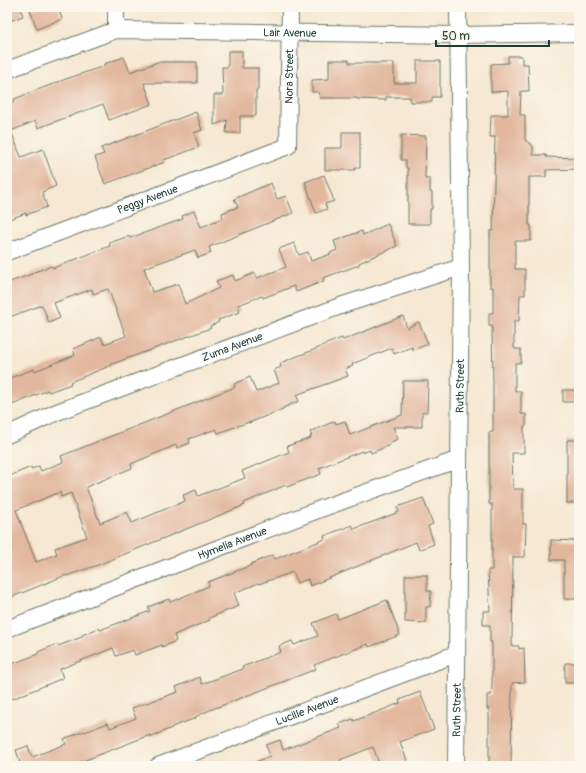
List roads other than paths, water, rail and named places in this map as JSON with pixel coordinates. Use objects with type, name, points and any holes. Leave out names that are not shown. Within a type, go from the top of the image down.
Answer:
[{"type":"street","points":[[116,7],[116,30]]},
{"type":"street","name":"Nora Street","points":[[288,146],[290,7]]},
{"type":"street","name":"Ruth Street","points":[[456,766],[460,267],[458,7]]},
{"type":"street","name":"Lair Avenue","points":[[7,70],[116,30],[458,35],[579,33]]},
{"type":"street","name":"Peggy Avenue","points":[[7,252],[288,146]]},
{"type":"street","name":"Zuma Avenue","points":[[7,435],[57,412],[343,305],[460,267]]},
{"type":"street","name":"Hymelia Avenue","points":[[7,629],[323,508],[459,460]]},
{"type":"street","name":"Lucille Avenue","points":[[158,766],[456,654]]}]
